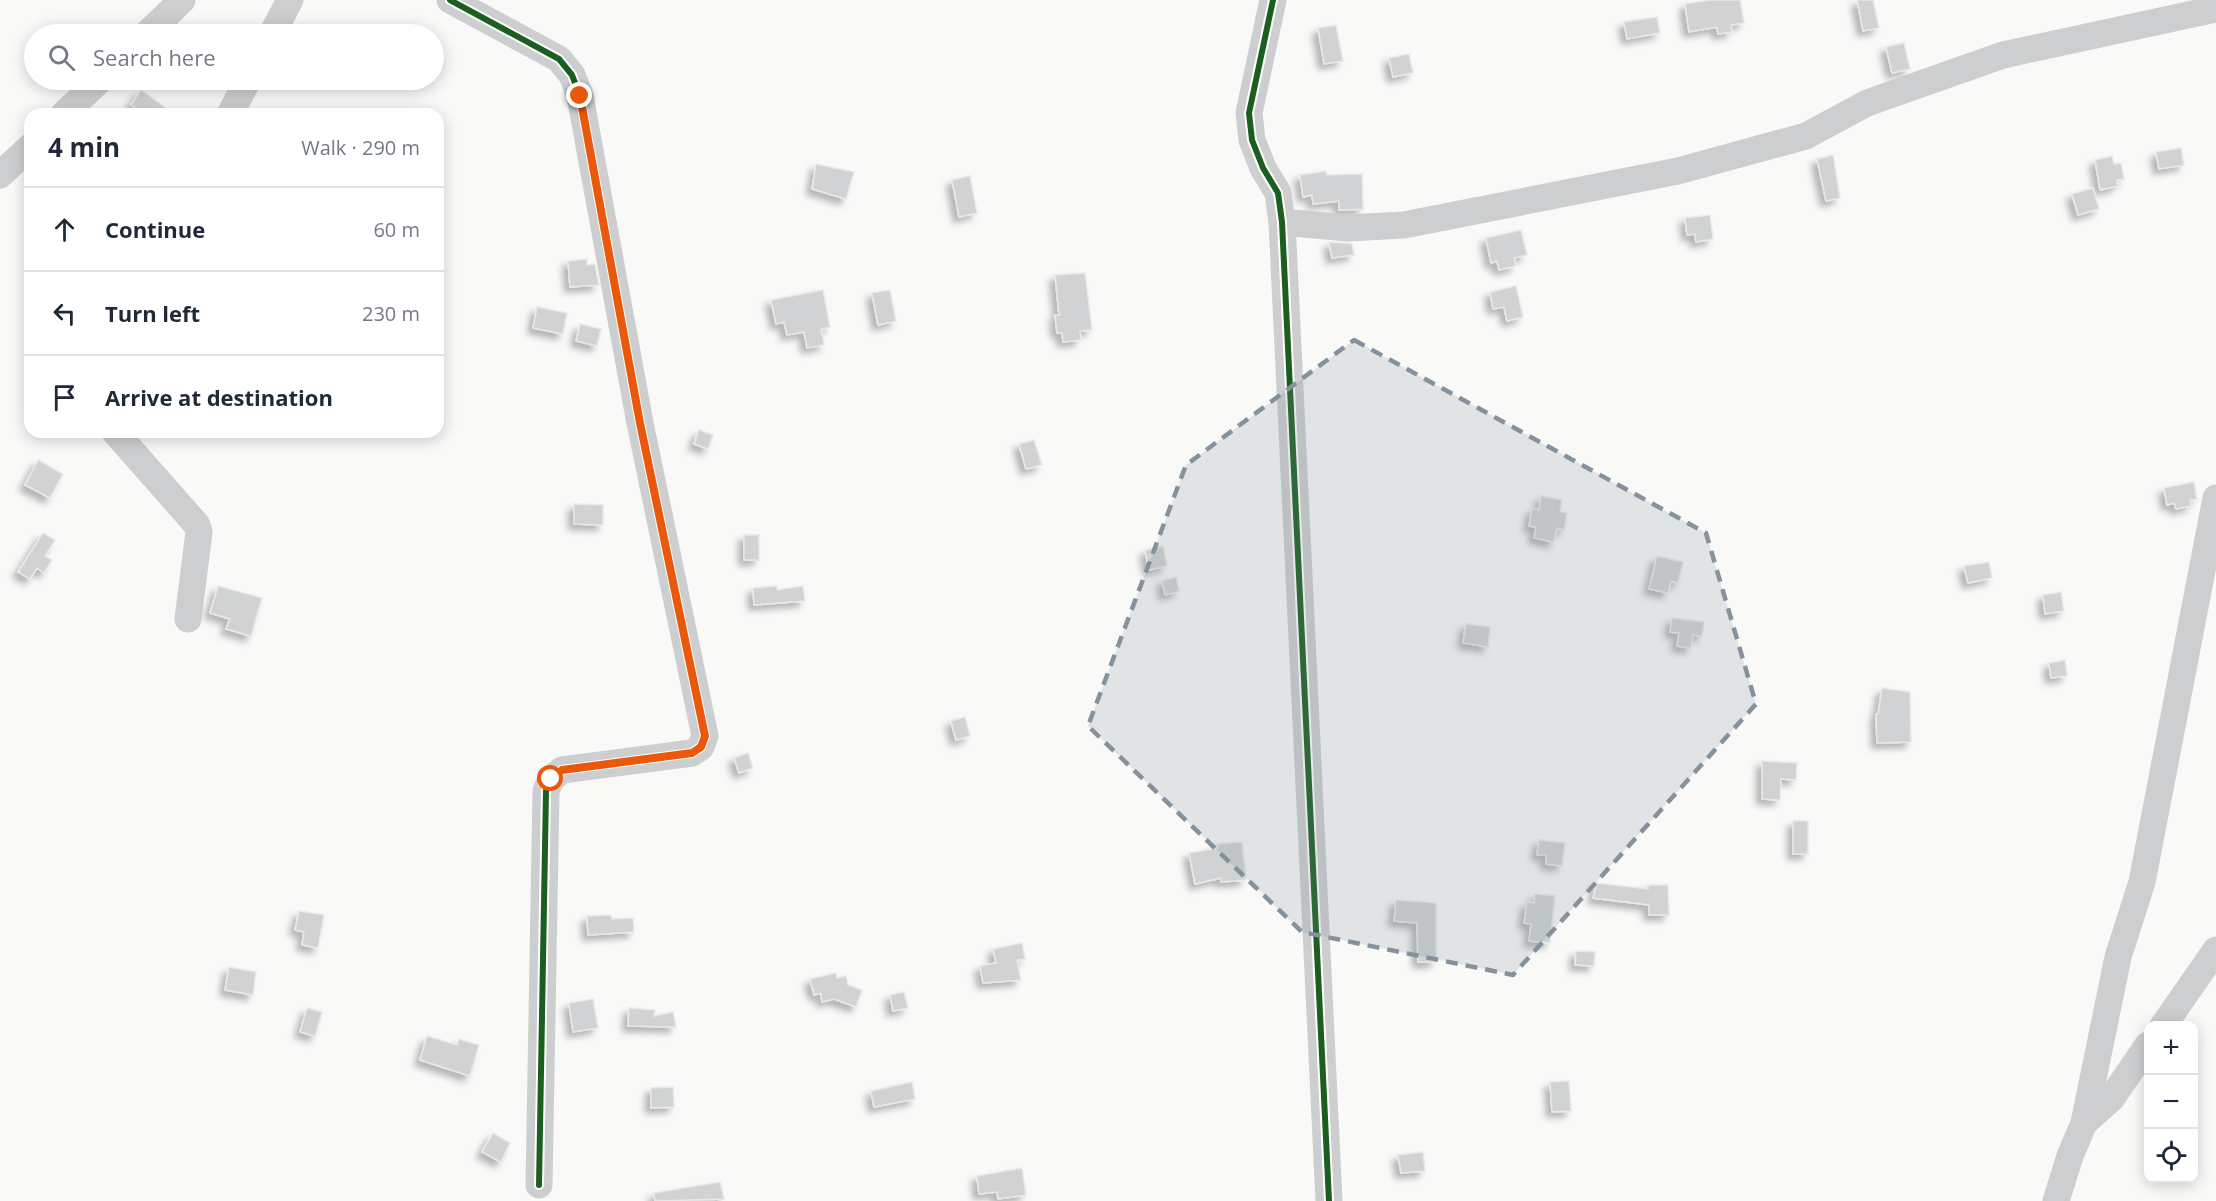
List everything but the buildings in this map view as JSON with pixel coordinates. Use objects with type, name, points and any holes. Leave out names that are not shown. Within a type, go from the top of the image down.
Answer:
[{"type":"street","points":[[157,24],[182,0]]},
{"type":"street","points":[[277,24],[290,0]]},
{"type":"street","points":[[450,0],[559,59],[572,75],[580,96],[640,423],[705,736],[701,747],[692,753],[562,770],[551,779],[546,791],[539,1185]]},
{"type":"street","points":[[1273,0],[1249,113],[1252,140],[1278,193],[1282,222],[1329,1201]]},
{"type":"street","points":[[1282,222],[1348,228],[1404,225],[1678,171],[1806,136],[1867,103],[2003,55],[2216,9]]},
{"type":"street","points":[[70,108],[89,90]]},
{"type":"street","points":[[233,108],[243,90]]},
{"type":"street","points":[[0,176],[24,153]]},
{"type":"street","points":[[120,438],[197,525],[199,532],[188,619]]},
{"type":"street","points":[[2056,1201],[2084,1123],[2118,957],[2142,882],[2216,498]]},
{"type":"street","points":[[2166,1021],[2216,950]]},
{"type":"street","points":[[2084,1123],[2111,1099],[2144,1051]]},
{"type":"highlighted area","points":[[1354,340],[1706,533],[1756,704],[1513,975],[1302,932],[1088,726],[1186,465]]},
{"type":"cycle path","points":[[450,0],[559,59],[572,75],[580,96],[640,423],[705,736],[701,747],[692,753],[562,770],[551,779],[546,791],[539,1185]]},
{"type":"cycle path","points":[[1273,0],[1249,113],[1252,140],[1263,168],[1278,193],[1282,222],[1329,1201]]},
{"type":"route","points":[[551,779],[562,770],[692,753],[701,747],[705,736],[683,640],[640,423],[580,96]]}]
